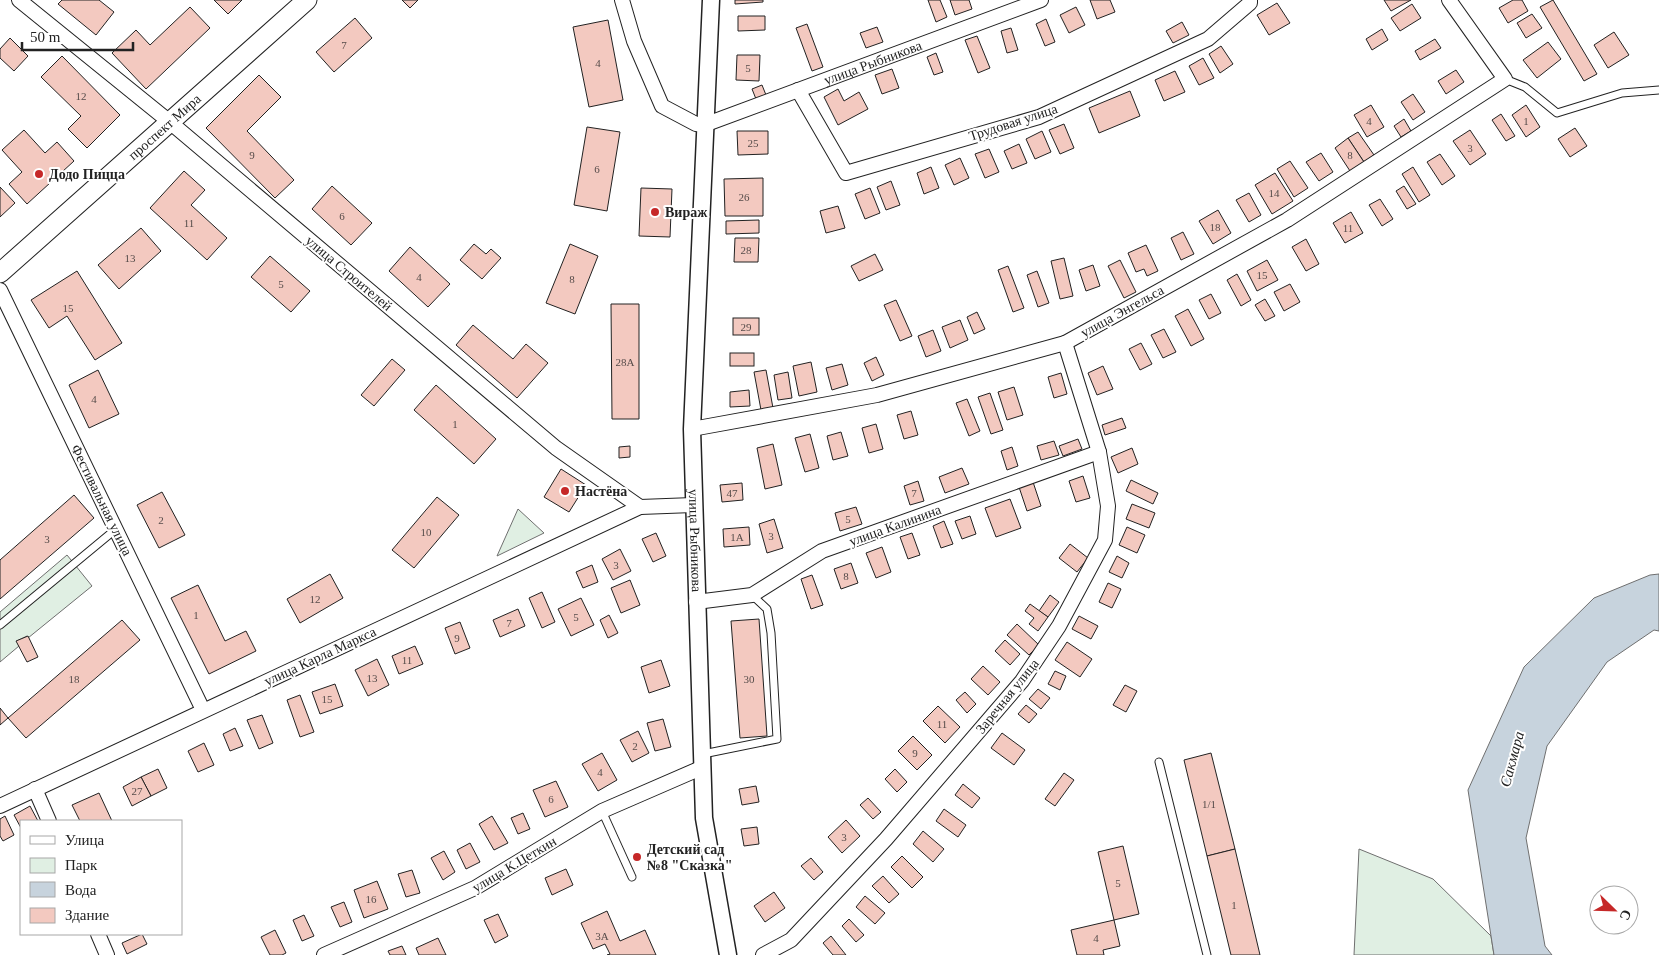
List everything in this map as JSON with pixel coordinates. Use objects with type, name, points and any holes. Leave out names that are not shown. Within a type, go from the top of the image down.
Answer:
[{"type":"main road","name":"проспект Мира","points":[[0,273],[171,123],[307,0]]},
{"type":"street","name":"улица Строителей","points":[[19,0],[171,123],[556,448],[640,507]]},
{"type":"street","points":[[622,0],[634,41],[662,106],[696,124],[704,125]]},
{"type":"street","name":"улица Рыбникова","points":[[710,0],[692,430],[693,505],[704,818],[728,955]]},
{"type":"street","name":"улица Рыбникова","points":[[704,125],[1041,0]]},
{"type":"street","name":"Трудовая улица","points":[[798,90],[846,173],[1039,117],[1208,39],[1250,3],[1250,0]]},
{"type":"street","points":[[1449,0],[1505,79]]},
{"type":"street","name":"улица Энгельса","points":[[692,430],[877,395],[1065,343],[1287,220],[1505,79]]},
{"type":"street","name":"Фестивальная улица","points":[[0,290],[203,710]]},
{"type":"street","name":"Заречная улица","points":[[763,955],[791,940],[886,839],[1022,681],[1059,626],[1106,540],[1108,506],[1099,452],[1065,343]]},
{"type":"street","name":"улица Калинина","points":[[696,602],[752,595],[822,551],[1099,452]]},
{"type":"street","points":[[640,507],[693,505]]},
{"type":"street","name":"улица Карла Маркса","points":[[0,806],[640,507]]},
{"type":"street","name":"улица К.Цеткин","points":[[324,955],[475,888],[602,811],[701,761]]},
{"type":"street","points":[[35,789],[49,820]]},
{"type":"street","points":[[98,935],[107,955]]},
{"type":"lane","points":[[1505,79],[1525,87],[1557,113],[1622,93],[1659,90]]},
{"type":"lane","points":[[0,625],[116,529]]},
{"type":"lane","points":[[701,761],[777,739],[771,633],[767,609],[752,595]]},
{"type":"lane","points":[[1159,762],[1207,955]]},
{"type":"lane","points":[[602,811],[632,877]]},
{"type":"green space","points":[[518,509],[544,533],[497,556]]},
{"type":"green space","points":[[67,555],[92,586],[28,638],[27,636],[17,641],[19,646],[0,662],[0,612]]},
{"type":"green space","points":[[1359,849],[1433,879],[1491,936],[1494,955],[1354,955]]},
{"type":"water","name":"Сакмара","points":[[1659,574],[1659,631],[1654,630],[1607,662],[1547,746],[1526,838],[1545,946],[1552,955],[1494,955],[1468,790],[1524,667],[1594,598],[1650,575]]},
{"type":"building","points":[[62,0],[99,0],[114,12],[96,35],[58,4]]},
{"type":"building","points":[[214,0],[242,0],[228,14]]},
{"type":"building","points":[[402,0],[418,0],[410,8]]},
{"type":"building","points":[[735,0],[763,0],[763,2],[735,4]]},
{"type":"building","points":[[928,0],[940,0],[947,17],[936,22]]},
{"type":"building","points":[[950,0],[969,0],[972,9],[955,15]]},
{"type":"building","points":[[1090,0],[1110,0],[1115,12],[1097,19]]},
{"type":"building","points":[[1384,0],[1411,0],[1391,11]]},
{"type":"building","points":[[1513,0],[1522,0],[1528,11],[1508,23],[1499,8]]},
{"type":"building","points":[[1553,0],[1597,74],[1584,81],[1540,7]]},
{"type":"building","points":[[1277,3],[1290,23],[1269,35],[1257,15]]},
{"type":"building","points":[[1412,4],[1421,18],[1400,31],[1391,18]]},
{"type":"building","points":[[190,7],[210,28],[146,89],[112,53],[136,30],[150,45]]},
{"type":"building","points":[[1076,7],[1085,25],[1069,33],[1060,15]]},
{"type":"building","points":[[1532,14],[1542,28],[1526,38],[1517,23]]},
{"type":"building","points":[[738,16],[765,16],[765,30],[738,31]]},
{"type":"building","points":[[355,18],[372,38],[334,72],[316,52]]},
{"type":"building","points":[[1046,19],[1055,42],[1045,46],[1036,24]]},
{"type":"building","points":[[608,20],[623,100],[589,107],[573,27]]},
{"type":"building","points":[[1182,22],[1189,35],[1173,43],[1166,31]]},
{"type":"building","points":[[807,24],[823,67],[812,71],[796,28]]},
{"type":"building","points":[[877,27],[883,42],[866,48],[860,33]]},
{"type":"building","points":[[1011,28],[1018,50],[1007,53],[1001,31]]},
{"type":"building","points":[[1382,29],[1388,40],[1372,50],[1366,39]]},
{"type":"building","points":[[1614,32],[1629,55],[1608,68],[1594,45]]},
{"type":"building","points":[[977,36],[990,68],[978,73],[965,40]]},
{"type":"building","points":[[10,38],[28,56],[14,71],[0,58],[0,49]]},
{"type":"building","points":[[1435,39],[1441,48],[1420,60],[1415,51]]},
{"type":"building","points":[[1548,42],[1561,59],[1537,78],[1523,60]]},
{"type":"building","points":[[1221,46],[1233,64],[1220,73],[1209,54]]},
{"type":"building","points":[[936,53],[943,72],[934,75],[927,57]]},
{"type":"building","points":[[737,55],[760,55],[759,81],[736,80]]},
{"type":"building","points":[[62,56],[120,115],[87,148],[68,129],[81,116],[41,77]]},
{"type":"building","points":[[1203,58],[1214,78],[1199,85],[1189,66]]},
{"type":"building","points":[[892,69],[899,88],[882,94],[875,75]]},
{"type":"building","points":[[1456,70],[1464,82],[1446,94],[1438,81]]},
{"type":"building","points":[[1175,71],[1185,92],[1164,101],[1155,80]]},
{"type":"building","points":[[259,75],[281,97],[247,131],[294,180],[275,198],[206,128]]},
{"type":"building","points":[[762,85],[766,95],[756,99],[752,89]]},
{"type":"building","points":[[838,89],[844,101],[859,92],[868,109],[838,125],[824,97]]},
{"type":"building","points":[[1130,91],[1140,116],[1099,133],[1089,108]]},
{"type":"building","points":[[1413,94],[1425,112],[1413,120],[1401,102]]},
{"type":"building","points":[[1371,105],[1384,127],[1367,137],[1354,115]]},
{"type":"building","points":[[1526,105],[1540,127],[1526,137],[1512,115]]},
{"type":"building","points":[[1501,114],[1515,136],[1506,141],[1492,120]]},
{"type":"building","points":[[1404,119],[1411,131],[1401,137],[1394,126]]},
{"type":"building","points":[[1064,124],[1074,148],[1060,154],[1049,130]]},
{"type":"building","points":[[587,127],[620,132],[607,211],[574,205]]},
{"type":"building","points":[[1575,128],[1587,146],[1570,157],[1558,139]]},
{"type":"building","points":[[24,130],[45,153],[57,142],[74,161],[27,204],[9,184],[22,172],[2,150]]},
{"type":"building","points":[[1470,130],[1486,154],[1470,165],[1453,141]]},
{"type":"building","points":[[737,131],[768,131],[768,154],[738,155]]},
{"type":"building","points":[[1042,131],[1051,152],[1035,159],[1026,139]]},
{"type":"building","points":[[1358,132],[1374,155],[1364,162],[1348,138]]},
{"type":"building","points":[[1348,138],[1364,162],[1350,171],[1335,148]]},
{"type":"building","points":[[1019,144],[1027,163],[1012,169],[1004,151]]},
{"type":"building","points":[[989,149],[999,172],[985,178],[975,154]]},
{"type":"building","points":[[1321,153],[1333,172],[1319,181],[1306,162]]},
{"type":"building","points":[[1440,154],[1455,176],[1442,185],[1427,162]]},
{"type":"building","points":[[960,158],[969,178],[954,185],[945,165]]},
{"type":"building","points":[[1290,161],[1308,188],[1294,197],[1277,169]]},
{"type":"building","points":[[931,167],[939,188],[924,194],[917,173]]},
{"type":"building","points":[[1413,167],[1430,195],[1419,202],[1402,174]]},
{"type":"building","points":[[184,171],[205,190],[191,205],[227,238],[207,260],[150,208]]},
{"type":"building","points":[[1275,173],[1293,201],[1272,214],[1255,185]]},
{"type":"building","points":[[763,178],[763,216],[725,216],[724,179]]},
{"type":"building","points":[[891,181],[900,205],[886,210],[877,187]]},
{"type":"building","points":[[332,186],[372,223],[351,245],[312,209]]},
{"type":"building","points":[[1404,186],[1416,204],[1407,209],[1396,191]]},
{"type":"building","points":[[0,187],[15,203],[0,217]]},
{"type":"building","name":"Вираж","points":[[641,188],[672,189],[670,237],[639,236]]},
{"type":"building","points":[[870,188],[880,213],[865,219],[855,194]]},
{"type":"building","points":[[1249,193],[1261,215],[1249,222],[1236,200]]},
{"type":"building","points":[[1380,199],[1393,219],[1382,226],[1369,205]]},
{"type":"building","points":[[838,206],[845,228],[826,233],[820,211]]},
{"type":"building","points":[[1218,210],[1231,233],[1213,244],[1199,221]]},
{"type":"building","points":[[1351,212],[1363,233],[1345,243],[1333,223]]},
{"type":"building","points":[[759,220],[759,233],[726,234],[726,221]]},
{"type":"building","points":[[141,228],[161,251],[119,289],[98,265]]},
{"type":"building","points":[[1183,232],[1194,254],[1181,260],[1171,238]]},
{"type":"building","points":[[735,238],[759,238],[758,262],[734,262]]},
{"type":"building","points":[[1306,239],[1319,264],[1306,271],[1292,247]]},
{"type":"building","points":[[474,244],[486,254],[491,249],[501,258],[482,279],[460,260]]},
{"type":"building","points":[[570,244],[598,256],[575,314],[546,303]]},
{"type":"building","points":[[1146,245],[1158,271],[1147,276],[1144,269],[1136,272],[1128,253]]},
{"type":"building","points":[[410,247],[450,284],[428,307],[389,271]]},
{"type":"building","points":[[875,254],[883,270],[859,281],[851,266]]},
{"type":"building","points":[[270,256],[310,291],[291,312],[251,277]]},
{"type":"building","points":[[1064,258],[1073,296],[1060,299],[1051,261]]},
{"type":"building","points":[[1120,260],[1136,292],[1124,298],[1108,266]]},
{"type":"building","points":[[1267,260],[1278,280],[1257,291],[1247,271]]},
{"type":"building","points":[[1093,265],[1100,286],[1086,291],[1079,270]]},
{"type":"building","points":[[1008,266],[1024,308],[1013,312],[998,270]]},
{"type":"building","points":[[77,271],[122,343],[95,360],[67,316],[49,328],[31,300]]},
{"type":"building","points":[[1037,271],[1049,303],[1038,307],[1027,275]]},
{"type":"building","points":[[1237,274],[1251,300],[1241,306],[1227,280]]},
{"type":"building","points":[[1290,284],[1300,302],[1284,311],[1274,292]]},
{"type":"building","points":[[1211,294],[1221,313],[1209,319],[1199,300]]},
{"type":"building","points":[[1265,299],[1275,316],[1265,321],[1255,305]]},
{"type":"building","points":[[896,300],[912,336],[900,341],[884,305]]},
{"type":"building","points":[[611,304],[639,304],[639,419],[612,419]]},
{"type":"building","points":[[1188,309],[1204,339],[1191,346],[1175,316]]},
{"type":"building","points":[[977,312],[985,329],[974,334],[967,317]]},
{"type":"building","points":[[733,318],[759,318],[759,335],[733,335]]},
{"type":"building","points":[[960,320],[968,340],[950,348],[942,327]]},
{"type":"building","points":[[473,325],[513,359],[526,344],[548,363],[517,398],[456,345]]},
{"type":"building","points":[[1164,329],[1176,352],[1163,358],[1151,335]]},
{"type":"building","points":[[933,330],[941,351],[926,357],[918,336]]},
{"type":"building","points":[[1141,343],[1152,364],[1140,370],[1129,349]]},
{"type":"building","points":[[730,353],[754,353],[754,366],[730,366]]},
{"type":"building","points":[[876,357],[884,375],[872,381],[864,363]]},
{"type":"building","points":[[392,359],[405,370],[374,406],[361,395]]},
{"type":"building","points":[[811,362],[817,392],[799,396],[793,366]]},
{"type":"building","points":[[842,364],[848,385],[832,390],[826,368]]},
{"type":"building","points":[[1103,366],[1113,389],[1097,395],[1088,373]]},
{"type":"building","points":[[98,370],[119,414],[89,428],[69,385]]},
{"type":"building","points":[[766,370],[773,408],[761,410],[754,372]]},
{"type":"building","points":[[788,372],[792,398],[778,400],[774,375]]},
{"type":"building","points":[[1061,373],[1067,394],[1054,398],[1048,377]]},
{"type":"building","points":[[436,385],[496,439],[474,464],[414,410]]},
{"type":"building","points":[[1014,387],[1023,415],[1007,420],[998,392]]},
{"type":"building","points":[[749,390],[750,406],[730,407],[730,392]]},
{"type":"building","points":[[990,393],[1003,430],[991,434],[978,397]]},
{"type":"building","points":[[967,399],[980,431],[969,436],[956,403]]},
{"type":"building","points":[[911,411],[918,435],[904,439],[897,415]]},
{"type":"building","points":[[1122,418],[1126,428],[1105,435],[1102,425]]},
{"type":"building","points":[[876,424],[883,449],[869,453],[862,428]]},
{"type":"building","points":[[841,432],[848,456],[833,460],[827,436]]},
{"type":"building","points":[[810,434],[819,468],[805,472],[795,438]]},
{"type":"building","points":[[1078,439],[1082,449],[1063,456],[1059,446]]},
{"type":"building","points":[[1054,441],[1059,455],[1041,460],[1037,446]]},
{"type":"building","points":[[773,444],[782,485],[765,489],[757,448]]},
{"type":"building","points":[[630,446],[630,457],[619,458],[619,447]]},
{"type":"building","points":[[1012,447],[1018,466],[1007,470],[1001,451]]},
{"type":"building","points":[[1132,448],[1138,464],[1118,473],[1111,457]]},
{"type":"building","points":[[962,468],[969,484],[945,493],[939,477]]},
{"type":"building","name":"Настёна","points":[[561,469],[586,485],[569,512],[544,497]]},
{"type":"building","points":[[1083,476],[1090,498],[1076,502],[1069,481]]},
{"type":"building","points":[[1131,480],[1158,493],[1153,504],[1126,491]]},
{"type":"building","points":[[918,481],[924,501],[910,505],[904,486]]},
{"type":"building","points":[[1033,482],[1041,506],[1027,511],[1019,487]]},
{"type":"building","points":[[742,483],[743,500],[722,502],[720,485]]},
{"type":"building","points":[[162,492],[185,535],[159,548],[137,505]]},
{"type":"building","points":[[74,495],[94,518],[0,599],[0,560]]},
{"type":"building","points":[[437,497],[459,515],[414,568],[392,550]]},
{"type":"building","points":[[1010,499],[1021,528],[996,537],[985,508]]},
{"type":"building","points":[[1132,504],[1155,513],[1149,528],[1126,519]]},
{"type":"building","points":[[856,507],[862,524],[840,531],[835,513]]},
{"type":"building","points":[[970,516],[976,534],[962,539],[955,521]]},
{"type":"building","points":[[774,519],[783,548],[767,553],[759,524]]},
{"type":"building","points":[[944,521],[953,544],[941,548],[933,526]]},
{"type":"building","points":[[749,527],[750,545],[724,547],[723,529]]},
{"type":"building","points":[[1127,527],[1145,535],[1137,553],[1119,545]]},
{"type":"building","points":[[656,533],[666,556],[653,562],[642,539]]},
{"type":"building","points":[[912,533],[920,555],[908,559],[900,537]]},
{"type":"building","points":[[1070,544],[1088,558],[1077,572],[1059,558]]},
{"type":"building","points":[[882,547],[891,572],[876,578],[866,553]]},
{"type":"building","points":[[620,549],[631,571],[613,580],[602,559]]},
{"type":"building","points":[[1117,556],[1129,563],[1122,578],[1109,572]]},
{"type":"building","points":[[851,563],[858,583],[841,589],[834,569]]},
{"type":"building","points":[[592,565],[598,582],[583,588],[576,572]]},
{"type":"building","points":[[330,574],[343,598],[300,623],[287,599]]},
{"type":"building","points":[[812,575],[823,605],[811,609],[801,579]]},
{"type":"building","points":[[630,580],[640,605],[621,613],[611,588]]},
{"type":"building","points":[[1108,583],[1121,589],[1112,608],[1099,602]]},
{"type":"building","points":[[198,585],[225,641],[246,631],[256,651],[209,674],[171,598]]},
{"type":"building","points":[[542,592],[555,622],[542,628],[529,598]]},
{"type":"building","points":[[1050,595],[1059,602],[1048,617],[1039,611]]},
{"type":"building","points":[[581,598],[594,625],[571,636],[558,609]]},
{"type":"building","points":[[1030,604],[1048,617],[1038,631],[1029,624],[1034,618],[1025,611]]},
{"type":"building","points":[[518,609],[525,626],[500,637],[493,620]]},
{"type":"building","points":[[609,615],[618,633],[608,638],[600,620]]},
{"type":"building","points":[[1079,616],[1098,626],[1091,639],[1072,629]]},
{"type":"building","points":[[759,619],[767,736],[740,738],[731,621]]},
{"type":"building","points":[[122,620],[140,640],[26,738],[8,718]]},
{"type":"building","points":[[460,622],[470,648],[455,654],[445,628]]},
{"type":"building","points":[[1017,624],[1039,645],[1029,655],[1007,635]]},
{"type":"building","points":[[28,636],[38,657],[27,662],[16,641]]},
{"type":"building","points":[[1005,640],[1020,654],[1010,665],[995,651]]},
{"type":"building","points":[[1067,642],[1092,659],[1080,677],[1055,660]]},
{"type":"building","points":[[415,646],[423,664],[399,674],[392,656]]},
{"type":"building","points":[[377,659],[389,685],[368,696],[355,670]]},
{"type":"building","points":[[661,660],[670,686],[649,693],[641,667]]},
{"type":"building","points":[[983,666],[1000,682],[988,695],[971,679]]},
{"type":"building","points":[[1055,671],[1066,676],[1060,690],[1048,684]]},
{"type":"building","points":[[335,684],[343,706],[320,714],[312,692]]},
{"type":"building","points":[[1125,685],[1137,691],[1126,712],[1113,705]]},
{"type":"building","points":[[1038,689],[1050,698],[1041,709],[1029,699]]},
{"type":"building","points":[[965,692],[976,704],[967,713],[956,700]]},
{"type":"building","points":[[300,695],[314,732],[300,737],[287,700]]},
{"type":"building","points":[[1026,705],[1037,714],[1029,723],[1018,714]]},
{"type":"building","points":[[938,706],[960,727],[945,743],[923,721]]},
{"type":"building","points":[[0,708],[8,718],[0,725]]},
{"type":"building","points":[[262,715],[273,743],[259,749],[247,720]]},
{"type":"building","points":[[663,719],[671,747],[655,751],[647,723]]},
{"type":"building","points":[[235,728],[243,746],[230,751],[223,734]]},
{"type":"building","points":[[638,731],[649,753],[632,762],[620,740]]},
{"type":"building","points":[[1002,733],[1025,750],[1014,765],[991,748]]},
{"type":"building","points":[[913,736],[932,755],[917,770],[898,751]]},
{"type":"building","points":[[204,743],[214,765],[198,772],[188,751]]},
{"type":"building","points":[[602,753],[617,780],[598,791],[582,764]]},
{"type":"building","points":[[1211,753],[1235,849],[1207,856],[1184,760]]},
{"type":"building","points":[[158,769],[167,788],[151,796],[141,777]]},
{"type":"building","points":[[895,769],[907,782],[897,792],[885,779]]},
{"type":"building","points":[[1064,773],[1074,780],[1055,806],[1045,799]]},
{"type":"building","points":[[141,777],[151,796],[132,806],[123,787]]},
{"type":"building","points":[[556,781],[568,807],[545,817],[533,790]]},
{"type":"building","points":[[963,784],[980,798],[972,808],[955,795]]},
{"type":"building","points":[[756,786],[759,802],[742,805],[739,789]]},
{"type":"building","points":[[99,793],[112,820],[80,820],[72,805]]},
{"type":"building","points":[[868,798],[881,812],[873,819],[860,805]]},
{"type":"building","points":[[30,806],[37,820],[20,820],[20,826],[14,815]]},
{"type":"building","points":[[944,809],[966,825],[958,837],[936,821]]},
{"type":"building","points":[[523,813],[530,829],[518,834],[511,818]]},
{"type":"building","points":[[5,816],[14,835],[3,841],[0,836],[0,819]]},
{"type":"building","points":[[492,816],[508,843],[494,850],[479,824]]},
{"type":"building","points":[[846,820],[860,836],[842,853],[828,837]]},
{"type":"building","points":[[757,827],[759,844],[744,846],[741,829]]},
{"type":"building","points":[[923,831],[944,849],[933,862],[913,844]]},
{"type":"building","points":[[470,843],[480,862],[466,869],[457,850]]},
{"type":"building","points":[[1123,846],[1139,914],[1114,920],[1098,852]]},
{"type":"building","points":[[1235,849],[1260,955],[1231,955],[1207,856]]},
{"type":"building","points":[[444,851],[455,872],[443,880],[431,858]]},
{"type":"building","points":[[902,856],[923,877],[912,888],[891,867]]},
{"type":"building","points":[[811,858],[823,872],[814,880],[801,866]]},
{"type":"building","points":[[566,869],[573,885],[552,895],[545,878]]},
{"type":"building","points":[[412,870],[420,893],[406,897],[398,874]]},
{"type":"building","points":[[883,876],[899,894],[889,903],[872,886]]},
{"type":"building","points":[[377,881],[388,909],[364,918],[354,890]]},
{"type":"building","points":[[774,892],[785,908],[765,922],[754,906]]},
{"type":"building","points":[[865,896],[885,913],[875,924],[856,907]]},
{"type":"building","points":[[344,902],[352,922],[340,927],[331,907]]},
{"type":"building","points":[[607,911],[620,941],[645,930],[656,955],[607,955],[610,954],[605,944],[593,949],[581,923]]},
{"type":"building","points":[[498,914],[508,936],[495,943],[484,920]]},
{"type":"building","points":[[304,915],[314,936],[302,941],[293,920]]},
{"type":"building","points":[[849,919],[864,935],[856,942],[842,926]]},
{"type":"building","points":[[1114,920],[1120,946],[1103,950],[1104,955],[1077,955],[1071,930]]},
{"type":"building","points":[[275,930],[286,953],[282,955],[270,955],[261,937]]},
{"type":"building","points":[[142,935],[147,944],[127,954],[122,943]]},
{"type":"building","points":[[831,936],[846,955],[833,955],[823,943]]},
{"type":"building","points":[[438,938],[446,955],[419,955],[416,948]]},
{"type":"building","points":[[402,946],[406,955],[390,955],[388,951]]},
{"type":"place","name":"Додо Пицца","points":[[39,174]]},
{"type":"place","name":"Вираж","points":[[655,212]]},
{"type":"place","name":"Настёна","points":[[565,491]]},
{"type":"place","name":"Детский сад №8 \"Сказка\"","points":[[637,857]]}]
